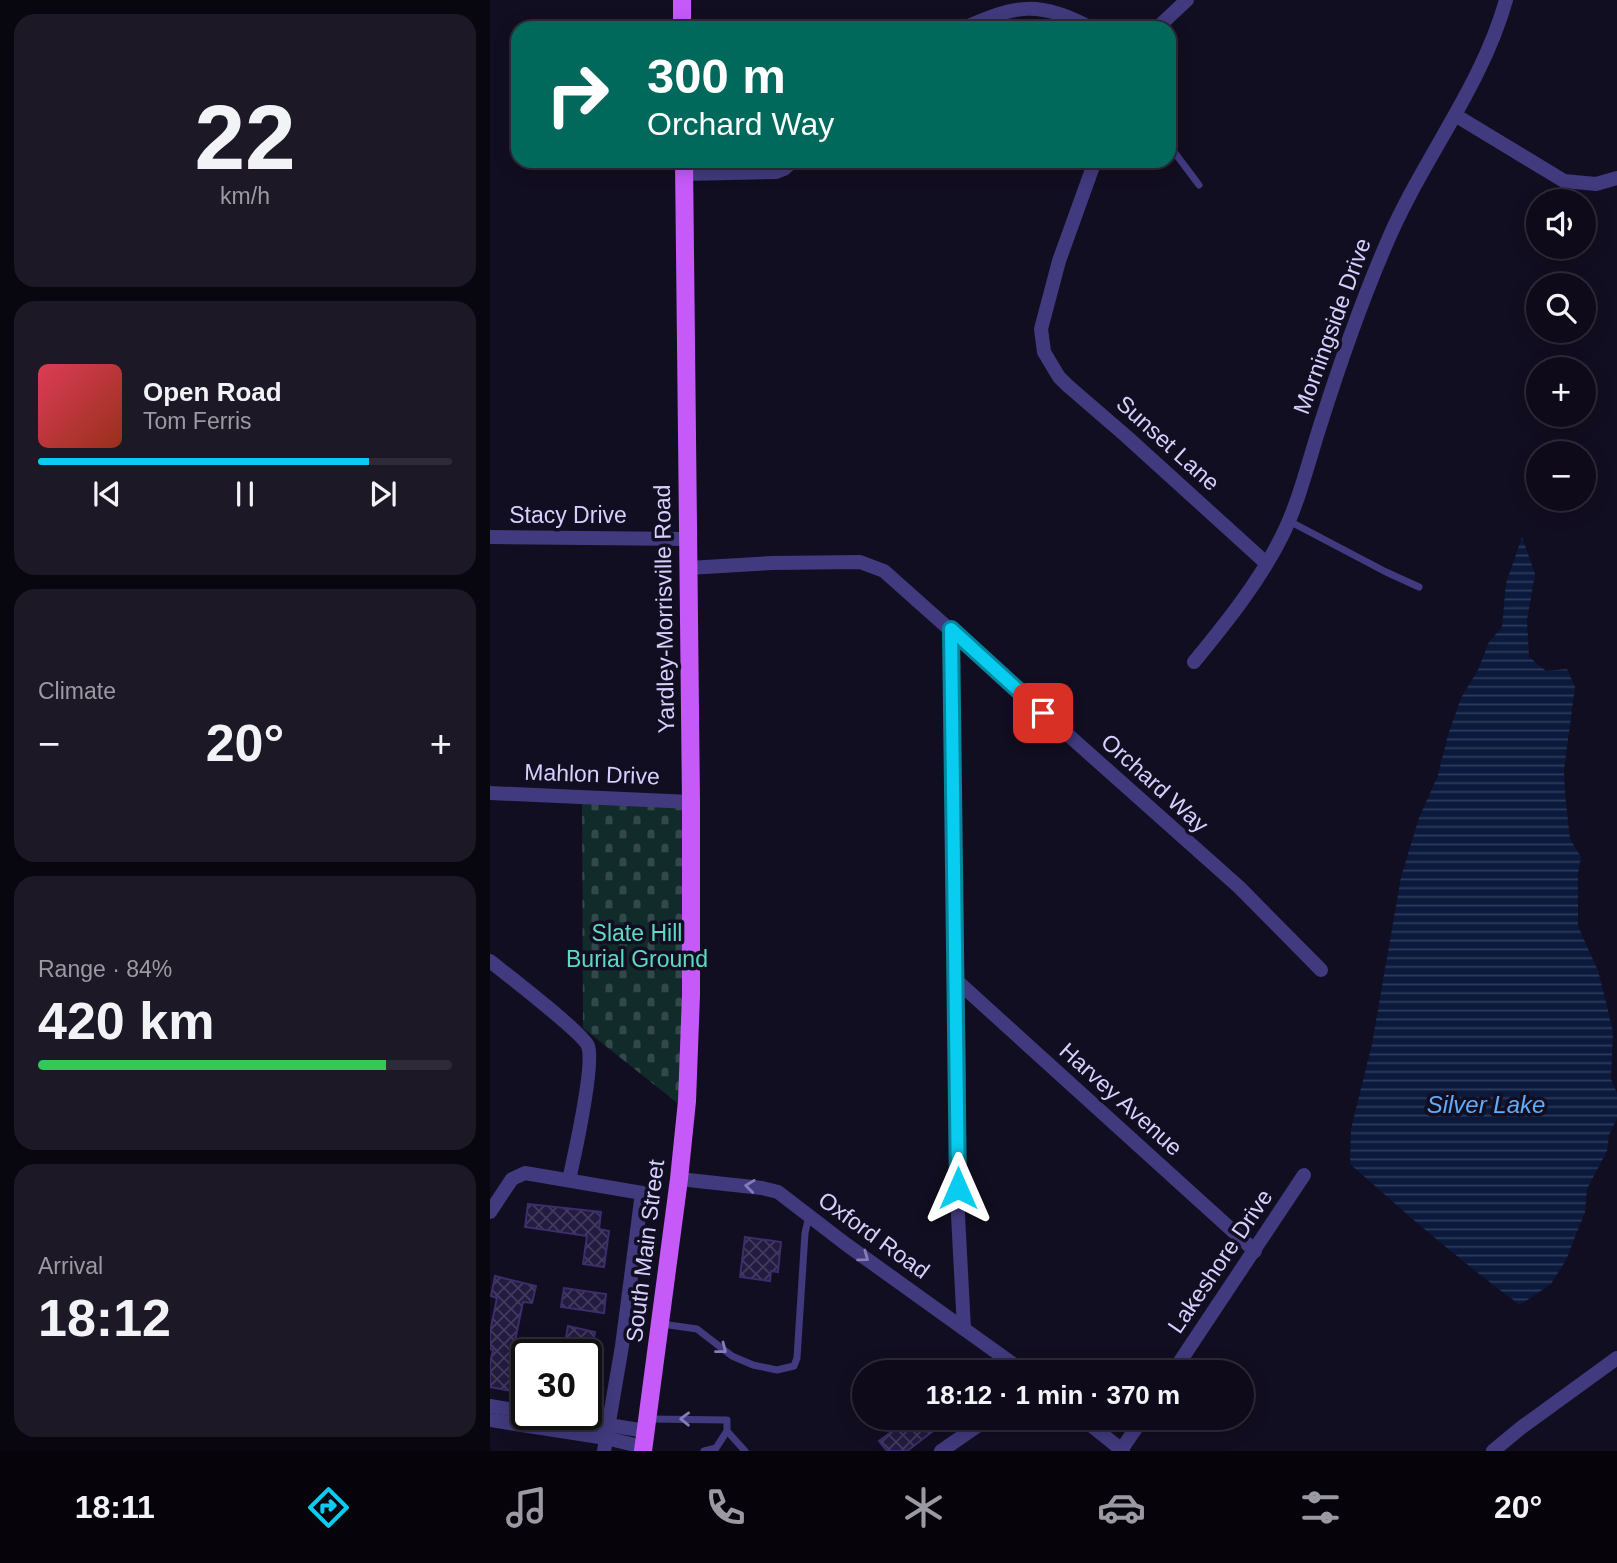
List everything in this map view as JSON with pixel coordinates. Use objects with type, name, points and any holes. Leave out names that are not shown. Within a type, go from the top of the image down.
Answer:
[{"type":"main road","points":[[682,0],[682,21]]},
{"type":"main road","name":"Yardley-Morrisville Road","points":[[684,168],[691,802],[691,995],[688,1056]]},
{"type":"main road","name":"South Main Street","points":[[645,1437],[680,1179],[688,1056]]},
{"type":"street","points":[[1164,21],[1187,0]]},
{"type":"street","name":"Morningside Drive","points":[[1194,662],[1227,621],[1266,564],[1289,521],[1324,413],[1385,247],[1403,207],[1477,72],[1506,0]]},
{"type":"street","points":[[977,21],[1004,6],[1046,9],[1074,21]]},
{"type":"street","points":[[1455,115],[1564,181],[1582,185],[1617,178]]},
{"type":"street","points":[[684,168],[776,172],[785,168]]},
{"type":"street","name":"Sunset Lane","points":[[1092,168],[1059,261],[1041,329],[1044,352],[1059,377],[1266,564]]},
{"type":"street","name":"Stacy Drive","points":[[490,537],[688,539]]},
{"type":"street","name":"Orchard Way","points":[[688,568],[860,562],[873,565],[892,577],[1239,887],[1321,970]]},
{"type":"street","points":[[951,629],[958,1215],[964,1329]]},
{"type":"street","name":"Mahlon Drive","points":[[490,793],[691,802]]},
{"type":"street","points":[[490,961],[556,1015],[584,1040],[588,1047],[587,1075],[569,1180]]},
{"type":"street","name":"Harvey Avenue","points":[[957,981],[1255,1251]]},
{"type":"street","points":[[490,1212],[512,1180],[526,1173],[642,1193],[626,1319],[606,1438]]},
{"type":"street","name":"Lakeshore Drive","points":[[1182,1360],[1304,1175]]},
{"type":"street","name":"Oxford Road","points":[[680,1179],[778,1192],[1007,1360]]},
{"type":"street","points":[[1493,1451],[1617,1358]]},
{"type":"street","points":[[490,1406],[511,1409]]},
{"type":"street","points":[[490,1420],[606,1438],[645,1437]]},
{"type":"street","points":[[584,1430],[606,1438]]},
{"type":"street","points":[[941,1451],[972,1430]]},
{"type":"street","points":[[1097,1430],[1122,1450],[1135,1430]]},
{"type":"lane","points":[[1176,154],[1199,185]]},
{"type":"lane","points":[[1289,521],[1419,587]]},
{"type":"lane","points":[[661,1324],[697,1329],[732,1356],[753,1365],[777,1370],[794,1366],[797,1358],[805,1233],[809,1216]]},
{"type":"lane","points":[[645,1437],[727,1420],[727,1431],[716,1448],[704,1451]]},
{"type":"lane","points":[[727,1431],[745,1451]]},
{"type":"green space","name":"Slate Hill Burial Ground","points":[[582,796],[691,802],[686,1110],[583,1028]]},
{"type":"water","name":"Silver Lake","points":[[1522,537],[1535,574],[1527,620],[1529,657],[1546,671],[1567,669],[1575,687],[1564,770],[1565,793],[1570,839],[1581,857],[1578,873],[1578,926],[1598,971],[1613,1033],[1611,1079],[1617,1093],[1617,1118],[1609,1135],[1607,1151],[1587,1189],[1585,1212],[1566,1260],[1551,1284],[1520,1305],[1433,1236],[1350,1164],[1351,1129],[1372,1044],[1401,877],[1419,818],[1438,775],[1461,698],[1478,670],[1489,642],[1502,627],[1506,583]]},
{"type":"building","points":[[528,1204],[601,1212],[599,1229],[609,1231],[604,1267],[583,1264],[587,1236],[525,1227]]},
{"type":"building","points":[[745,1237],[781,1242],[778,1272],[771,1271],[770,1281],[740,1277]]},
{"type":"building","points":[[495,1276],[536,1286],[532,1303],[523,1302],[515,1339],[511,1339],[511,1391],[490,1387],[493,1350],[490,1349],[490,1332],[497,1298],[491,1296]]},
{"type":"building","points":[[564,1288],[606,1294],[604,1313],[561,1307]]},
{"type":"building","points":[[568,1326],[595,1332],[594,1339],[566,1339]]},
{"type":"building","points":[[894,1430],[934,1430],[907,1451],[887,1451],[879,1441]]},
{"type":"route","points":[[958,1188],[951,629],[1043,713]]}]
